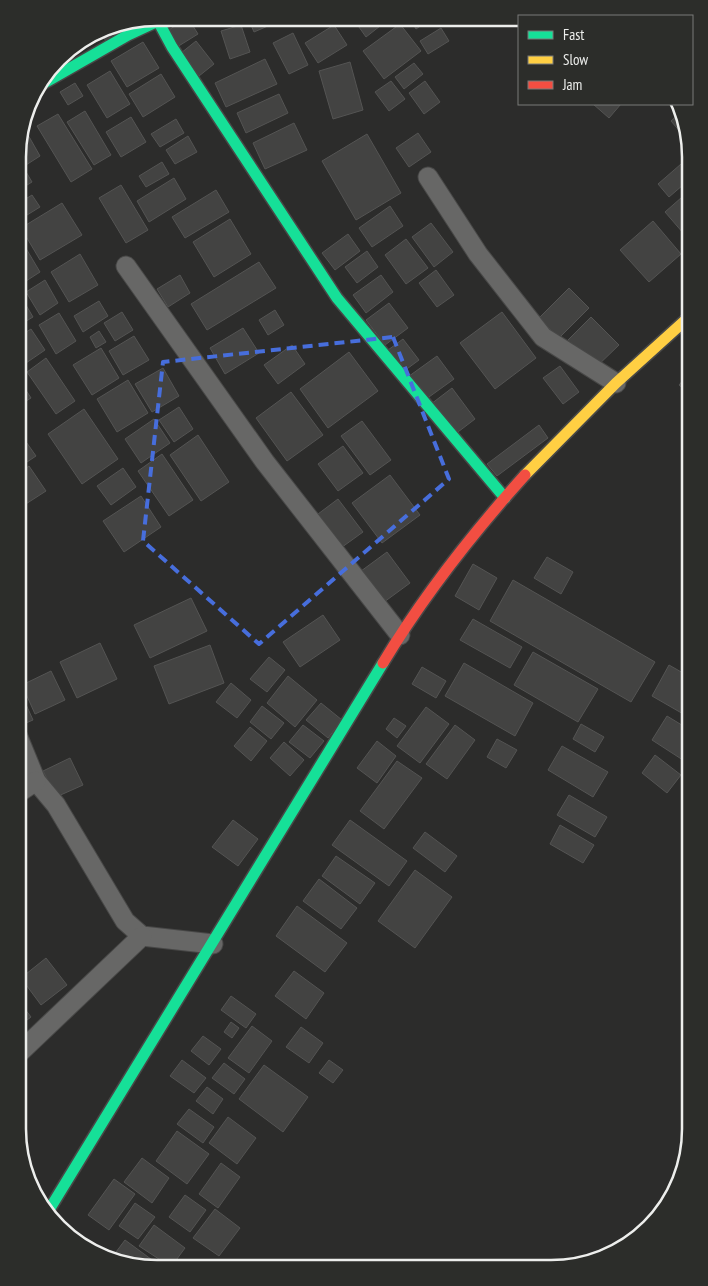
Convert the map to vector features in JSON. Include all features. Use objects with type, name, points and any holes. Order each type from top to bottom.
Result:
[{"type":"main road","points":[[163,26],[172,47],[337,298],[505,498]]},
{"type":"main road","points":[[54,77],[145,27]]},
{"type":"main road","points":[[52,1206],[414,612],[484,521],[505,498],[616,383],[682,323]]},
{"type":"street","points":[[428,177],[478,254],[543,337],[616,383]]},
{"type":"street","points":[[126,266],[265,462],[400,635]]},
{"type":"street","points":[[26,753],[36,781],[56,805],[121,916],[142,936],[213,944]]},
{"type":"street","points":[[26,788],[36,781]]},
{"type":"street","points":[[26,1046],[142,936]]},
{"type":"street","points":[[47,1200],[60,1192]]},
{"type":"highlighted area","points":[[393,337],[449,479],[259,644],[143,541],[163,362]]},
{"type":"building","points":[[175,26],[193,26],[198,34],[177,47],[167,31]]},
{"type":"building","points":[[241,26],[250,52],[230,59],[221,31]]},
{"type":"building","points":[[251,26],[268,26],[254,32]]},
{"type":"building","points":[[335,26],[347,45],[318,63],[305,43]]},
{"type":"building","points":[[358,26],[380,26],[366,37]]},
{"type":"building","points":[[397,26],[402,26],[421,51],[384,79],[363,51]]},
{"type":"building","points":[[441,28],[449,41],[428,54],[420,41]]},
{"type":"building","points":[[293,33],[308,65],[289,74],[273,43]]},
{"type":"building","points":[[113,34],[106,41],[104,38]]},
{"type":"building","points":[[196,41],[214,64],[199,76],[181,53]]},
{"type":"building","points":[[143,42],[159,68],[127,87],[111,61]]},
{"type":"building","points":[[265,59],[277,84],[226,107],[215,83]]},
{"type":"building","points":[[350,62],[363,110],[333,119],[319,71]]},
{"type":"building","points":[[414,63],[423,74],[404,89],[395,77]]},
{"type":"building","points":[[110,71],[130,104],[107,118],[87,85]]},
{"type":"building","points":[[161,74],[175,97],[143,117],[129,94]]},
{"type":"building","points":[[391,81],[405,99],[389,111],[375,92]]},
{"type":"building","points":[[425,81],[440,102],[424,114],[409,93]]},
{"type":"building","points":[[75,83],[83,96],[68,105],[60,92]]},
{"type":"building","points":[[279,94],[288,113],[246,133],[237,113]]},
{"type":"building","points":[[594,105],[620,105],[609,118]]},
{"type":"building","points":[[85,111],[111,155],[94,165],[67,122]]},
{"type":"building","points":[[58,114],[92,169],[71,182],[37,126]]},
{"type":"building","points":[[131,117],[146,142],[121,157],[106,132]]},
{"type":"building","points":[[675,117],[679,130],[671,121]]},
{"type":"building","points":[[176,119],[184,133],[160,147],[151,134]]},
{"type":"building","points":[[294,123],[307,150],[265,169],[253,143]]},
{"type":"building","points":[[418,133],[431,152],[409,167],[396,148]]},
{"type":"building","points":[[367,134],[401,193],[356,220],[322,161]]},
{"type":"building","points":[[28,135],[40,156],[26,165]]},
{"type":"building","points":[[188,136],[197,152],[175,164],[166,150]]},
{"type":"building","points":[[162,162],[169,174],[146,187],[139,176]]},
{"type":"building","points":[[681,164],[682,186],[669,197],[658,184]]},
{"type":"building","points":[[26,172],[32,182],[26,186]]},
{"type":"building","points":[[174,178],[186,199],[149,222],[137,201]]},
{"type":"building","points":[[121,185],[148,230],[126,243],[99,198]]},
{"type":"building","points":[[216,190],[229,212],[185,238],[172,217]]},
{"type":"building","points":[[32,195],[40,207],[26,216],[26,199]]},
{"type":"building","points":[[682,197],[682,232],[665,212]]},
{"type":"building","points":[[62,203],[82,235],[40,260],[26,236],[26,225]]},
{"type":"building","points":[[390,206],[403,226],[372,247],[359,228]]},
{"type":"building","points":[[230,219],[251,254],[214,277],[193,242]]},
{"type":"building","points":[[653,221],[681,254],[649,282],[620,250]]},
{"type":"building","points":[[431,223],[453,252],[434,267],[412,237]]},
{"type":"building","points":[[348,234],[360,251],[335,270],[322,253]]},
{"type":"building","points":[[406,239],[428,268],[406,284],[385,255]]},
{"type":"building","points":[[26,248],[40,272],[26,281]]},
{"type":"building","points":[[367,251],[378,267],[357,283],[345,267]]},
{"type":"building","points":[[80,254],[98,285],[69,302],[51,272]]},
{"type":"building","points":[[259,262],[276,288],[207,330],[191,304]]},
{"type":"building","points":[[436,270],[454,295],[437,307],[419,283]]},
{"type":"building","points":[[180,275],[190,293],[168,307],[157,289]]},
{"type":"building","points":[[381,275],[393,292],[366,313],[353,295]]},
{"type":"building","points":[[45,280],[58,303],[40,315],[26,292]]},
{"type":"building","points":[[569,288],[589,308],[559,338],[539,318]]},
{"type":"building","points":[[99,301],[108,316],[83,332],[74,316]]},
{"type":"building","points":[[389,303],[408,328],[385,345],[366,320]]},
{"type":"building","points":[[26,305],[33,317],[26,321]]},
{"type":"building","points":[[275,310],[284,325],[268,335],[259,320]]},
{"type":"building","points":[[122,312],[133,330],[115,341],[104,323]]},
{"type":"building","points":[[502,312],[536,358],[495,389],[460,343]]},
{"type":"building","points":[[59,313],[76,341],[56,354],[39,325]]},
{"type":"building","points":[[591,317],[619,345],[592,371],[565,343]]},
{"type":"building","points":[[243,328],[259,353],[225,374],[210,348]]},
{"type":"building","points":[[31,329],[45,350],[26,363],[26,332]]},
{"type":"building","points":[[99,331],[106,342],[96,348],[90,337]]},
{"type":"building","points":[[134,336],[149,360],[123,375],[109,351]]},
{"type":"building","points":[[403,339],[419,360],[400,374],[384,353]]},
{"type":"building","points":[[292,345],[305,364],[278,384],[264,365]]},
{"type":"building","points":[[101,348],[119,378],[92,395],[73,365]]},
{"type":"building","points":[[349,352],[378,391],[328,428],[300,389]]},
{"type":"building","points":[[437,356],[454,379],[422,402],[405,379]]},
{"type":"building","points":[[46,358],[75,401],[56,414],[27,372]]},
{"type":"building","points":[[560,366],[579,392],[563,404],[543,378]]},
{"type":"building","points":[[163,368],[179,396],[152,412],[135,384]]},
{"type":"building","points":[[128,380],[148,413],[117,432],[97,399]]},
{"type":"building","points":[[452,388],[475,419],[454,435],[431,404]]},
{"type":"building","points":[[26,390],[31,398],[26,401]]},
{"type":"building","points":[[291,392],[323,435],[287,461],[256,418]]},
{"type":"building","points":[[179,407],[193,429],[174,442],[159,420]]},
{"type":"building","points":[[84,409],[118,459],[82,484],[48,434]]},
{"type":"building","points":[[154,419],[170,443],[141,463],[125,439]]},
{"type":"building","points":[[362,421],[391,460],[370,475],[341,436]]},
{"type":"building","points":[[539,425],[548,438],[497,476],[487,464]]},
{"type":"building","points":[[198,435],[229,482],[201,501],[170,455]]},
{"type":"building","points":[[26,442],[36,456],[26,463]]},
{"type":"building","points":[[343,446],[363,473],[338,491],[318,464]]},
{"type":"building","points":[[162,454],[193,500],[169,516],[138,471]]},
{"type":"building","points":[[29,466],[46,491],[26,504],[26,468]]},
{"type":"building","points":[[123,468],[136,487],[111,505],[97,486]]},
{"type":"building","points":[[390,475],[420,515],[382,543],[352,503]]},
{"type":"building","points":[[141,496],[161,527],[124,552],[103,521]]},
{"type":"building","points":[[338,499],[363,532],[338,550],[314,517]]},
{"type":"building","points":[[387,552],[410,583],[380,605],[357,574]]},
{"type":"building","points":[[547,557],[573,572],[561,594],[534,578]]},
{"type":"building","points":[[473,564],[497,578],[479,610],[455,596]]},
{"type":"building","points":[[513,580],[655,662],[631,702],[490,621]]},
{"type":"building","points":[[191,598],[207,631],[150,658],[134,625]]},
{"type":"building","points":[[323,615],[340,640],[300,667],[283,642]]},
{"type":"building","points":[[473,619],[522,647],[510,668],[460,640]]},
{"type":"building","points":[[100,643],[117,679],[77,698],[60,662]]},
{"type":"building","points":[[210,645],[224,683],[169,704],[154,666]]},
{"type":"building","points":[[533,652],[598,689],[578,722],[514,685]]},
{"type":"building","points":[[269,657],[285,670],[267,692],[250,679]]},
{"type":"building","points":[[464,663],[533,703],[515,736],[445,696]]},
{"type":"building","points":[[669,665],[681,672],[681,713],[652,696]]},
{"type":"building","points":[[422,667],[446,681],[436,698],[412,684]]},
{"type":"building","points":[[51,671],[65,700],[35,714],[26,694],[26,683]]},
{"type":"building","points":[[288,676],[317,700],[295,727],[267,703]]},
{"type":"building","points":[[231,683],[251,700],[237,718],[216,702]]},
{"type":"building","points":[[321,703],[342,720],[328,738],[306,720]]},
{"type":"building","points":[[26,704],[33,720],[26,723]]},
{"type":"building","points":[[262,706],[284,723],[271,739],[250,722]]},
{"type":"building","points":[[426,707],[449,724],[420,763],[397,746]]},
{"type":"building","points":[[667,716],[681,725],[681,759],[652,740]]},
{"type":"building","points":[[394,718],[406,726],[397,738],[386,729]]},
{"type":"building","points":[[581,724],[604,737],[595,752],[573,739]]},
{"type":"building","points":[[303,725],[324,741],[310,758],[289,742]]},
{"type":"building","points":[[455,725],[475,740],[447,779],[426,764]]},
{"type":"building","points":[[250,727],[267,741],[251,761],[234,746]]},
{"type":"building","points":[[497,739],[517,750],[506,768],[487,757]]},
{"type":"building","points":[[377,741],[396,756],[377,783],[357,768]]},
{"type":"building","points":[[284,742],[304,760],[290,776],[270,758]]},
{"type":"building","points":[[562,746],[608,772],[593,797],[548,770]]},
{"type":"building","points":[[655,755],[681,775],[667,793],[642,773]]},
{"type":"building","points":[[70,758],[83,785],[56,797],[43,771]]},
{"type":"building","points":[[397,761],[422,778],[384,829],[360,811]]},
{"type":"building","points":[[569,795],[607,817],[595,837],[557,815]]},
{"type":"building","points":[[233,820],[258,839],[238,866],[212,847]]},
{"type":"building","points":[[350,820],[407,861],[389,886],[332,845]]},
{"type":"building","points":[[560,825],[594,845],[583,863],[550,844]]},
{"type":"building","points":[[425,832],[457,856],[445,872],[413,848]]},
{"type":"building","points":[[336,856],[375,883],[360,904],[322,876]]},
{"type":"building","points":[[415,870],[452,897],[415,948],[378,921]]},
{"type":"building","points":[[319,879],[357,908],[341,929],[303,901]]},
{"type":"building","points":[[297,906],[347,943],[325,972],[276,936]]},
{"type":"building","points":[[46,958],[67,985],[41,1005],[26,985],[26,974]]},
{"type":"building","points":[[294,971],[324,993],[306,1019],[275,996]]},
{"type":"building","points":[[231,996],[256,1014],[246,1028],[221,1010]]},
{"type":"building","points":[[26,1010],[31,1017],[26,1021]]},
{"type":"building","points":[[231,1022],[239,1028],[232,1038],[224,1032]]},
{"type":"building","points":[[252,1026],[272,1041],[249,1073],[228,1058]]},
{"type":"building","points":[[301,1027],[323,1043],[309,1063],[286,1047]]},
{"type":"building","points":[[203,1036],[221,1049],[209,1065],[191,1051]]},
{"type":"building","points":[[182,1060],[206,1078],[194,1093],[170,1076]]},
{"type":"building","points":[[329,1060],[343,1070],[333,1083],[319,1073]]},
{"type":"building","points":[[224,1063],[245,1079],[234,1094],[212,1078]]},
{"type":"building","points":[[264,1065],[308,1097],[283,1132],[239,1099]]},
{"type":"building","points":[[207,1087],[223,1099],[213,1114],[196,1101]]},
{"type":"building","points":[[189,1109],[214,1127],[203,1143],[177,1124]]},
{"type":"building","points":[[228,1117],[256,1138],[237,1164],[209,1143]]},
{"type":"building","points":[[177,1131],[209,1154],[187,1184],[156,1161]]},
{"type":"building","points":[[142,1158],[169,1178],[152,1203],[124,1182]]},
{"type":"building","points":[[221,1163],[240,1177],[218,1208],[199,1194]]},
{"type":"building","points":[[114,1179],[135,1194],[109,1230],[88,1215]]},
{"type":"building","points":[[185,1195],[206,1210],[190,1232],[169,1217]]},
{"type":"building","points":[[135,1203],[155,1217],[138,1239],[119,1226]]},
{"type":"building","points":[[215,1209],[240,1228],[219,1256],[193,1238]]},
{"type":"building","points":[[154,1225],[185,1248],[176,1260],[160,1260],[139,1246]]},
{"type":"building","points":[[125,1240],[152,1260],[140,1259],[115,1253]]},
{"type":"traffic: fast","points":[[161,26],[172,47],[337,298],[505,498]]},
{"type":"traffic: fast","points":[[54,77],[146,27]]},
{"type":"traffic: fast","points":[[52,1206],[383,663]]},
{"type":"traffic: slow","points":[[525,475],[616,383],[682,323]]},
{"type":"traffic: jam","points":[[383,663],[432,589],[486,520],[525,475]]}]
